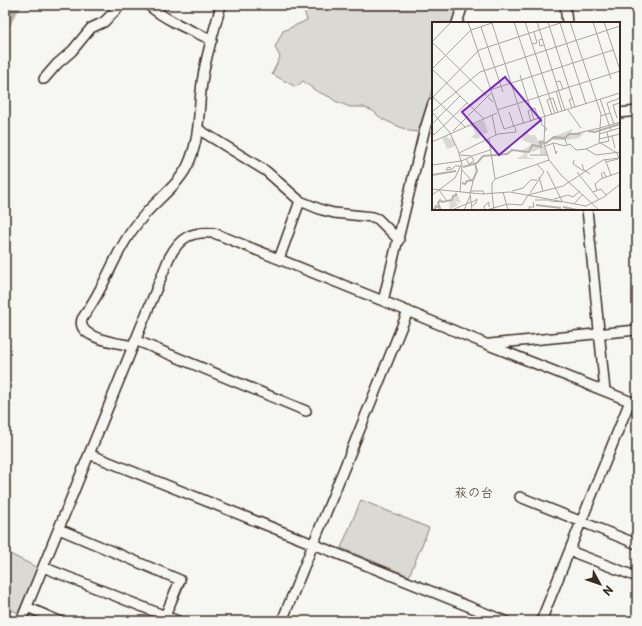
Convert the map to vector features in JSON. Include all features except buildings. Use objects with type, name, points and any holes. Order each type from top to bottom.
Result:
[{"type":"street","points":[[44,79],[57,64],[72,51],[91,28],[104,22],[121,5]]},
{"type":"street","points":[[148,5],[155,11],[179,25],[212,40]]},
{"type":"street","points":[[221,5],[203,75],[195,147],[185,171],[146,213],[130,233],[118,253],[99,292],[80,324],[82,329],[93,336],[134,343],[306,411]]},
{"type":"street","points":[[457,22],[463,5]]},
{"type":"street","points":[[565,5],[567,22]]},
{"type":"street","points":[[383,301],[429,131],[432,110]]},
{"type":"street","points":[[620,113],[637,111]]},
{"type":"street","points":[[198,129],[266,171],[300,201],[334,213],[373,217],[378,219],[399,240]]},
{"type":"street","points":[[279,259],[300,201]]},
{"type":"street","points":[[587,210],[605,390]]},
{"type":"street","points":[[21,621],[168,258],[173,250],[184,239],[201,232],[214,233],[633,402],[541,621]]},
{"type":"street","points":[[282,621],[408,311]]},
{"type":"street","points":[[486,344],[637,330]]},
{"type":"street","points":[[89,454],[505,621]]},
{"type":"street","points":[[520,497],[637,544]]},
{"type":"street","points":[[58,529],[180,580],[164,618]]},
{"type":"street","points":[[570,551],[637,577]]},
{"type":"street","points":[[43,566],[164,618],[178,621]]},
{"type":"street","points":[[27,607],[59,621]]},
{"type":"shaded area","points":[[302,5],[459,5],[454,22],[432,22],[432,89],[418,132],[409,131],[382,119],[373,111],[363,107],[350,107],[335,101],[330,97],[316,91],[303,81],[296,87],[272,74],[280,57],[275,47],[283,31],[307,20]]},
{"type":"shaded area","points":[[361,500],[429,528],[409,576],[341,548]]},
{"type":"shaded area","points":[[8,553],[38,568],[18,613],[12,610],[5,617],[5,558]]},
{"type":"waterway","points":[[5,22],[9,12],[15,5]]},
{"type":"district","name":"萩の台","points":[[474,491]]}]
